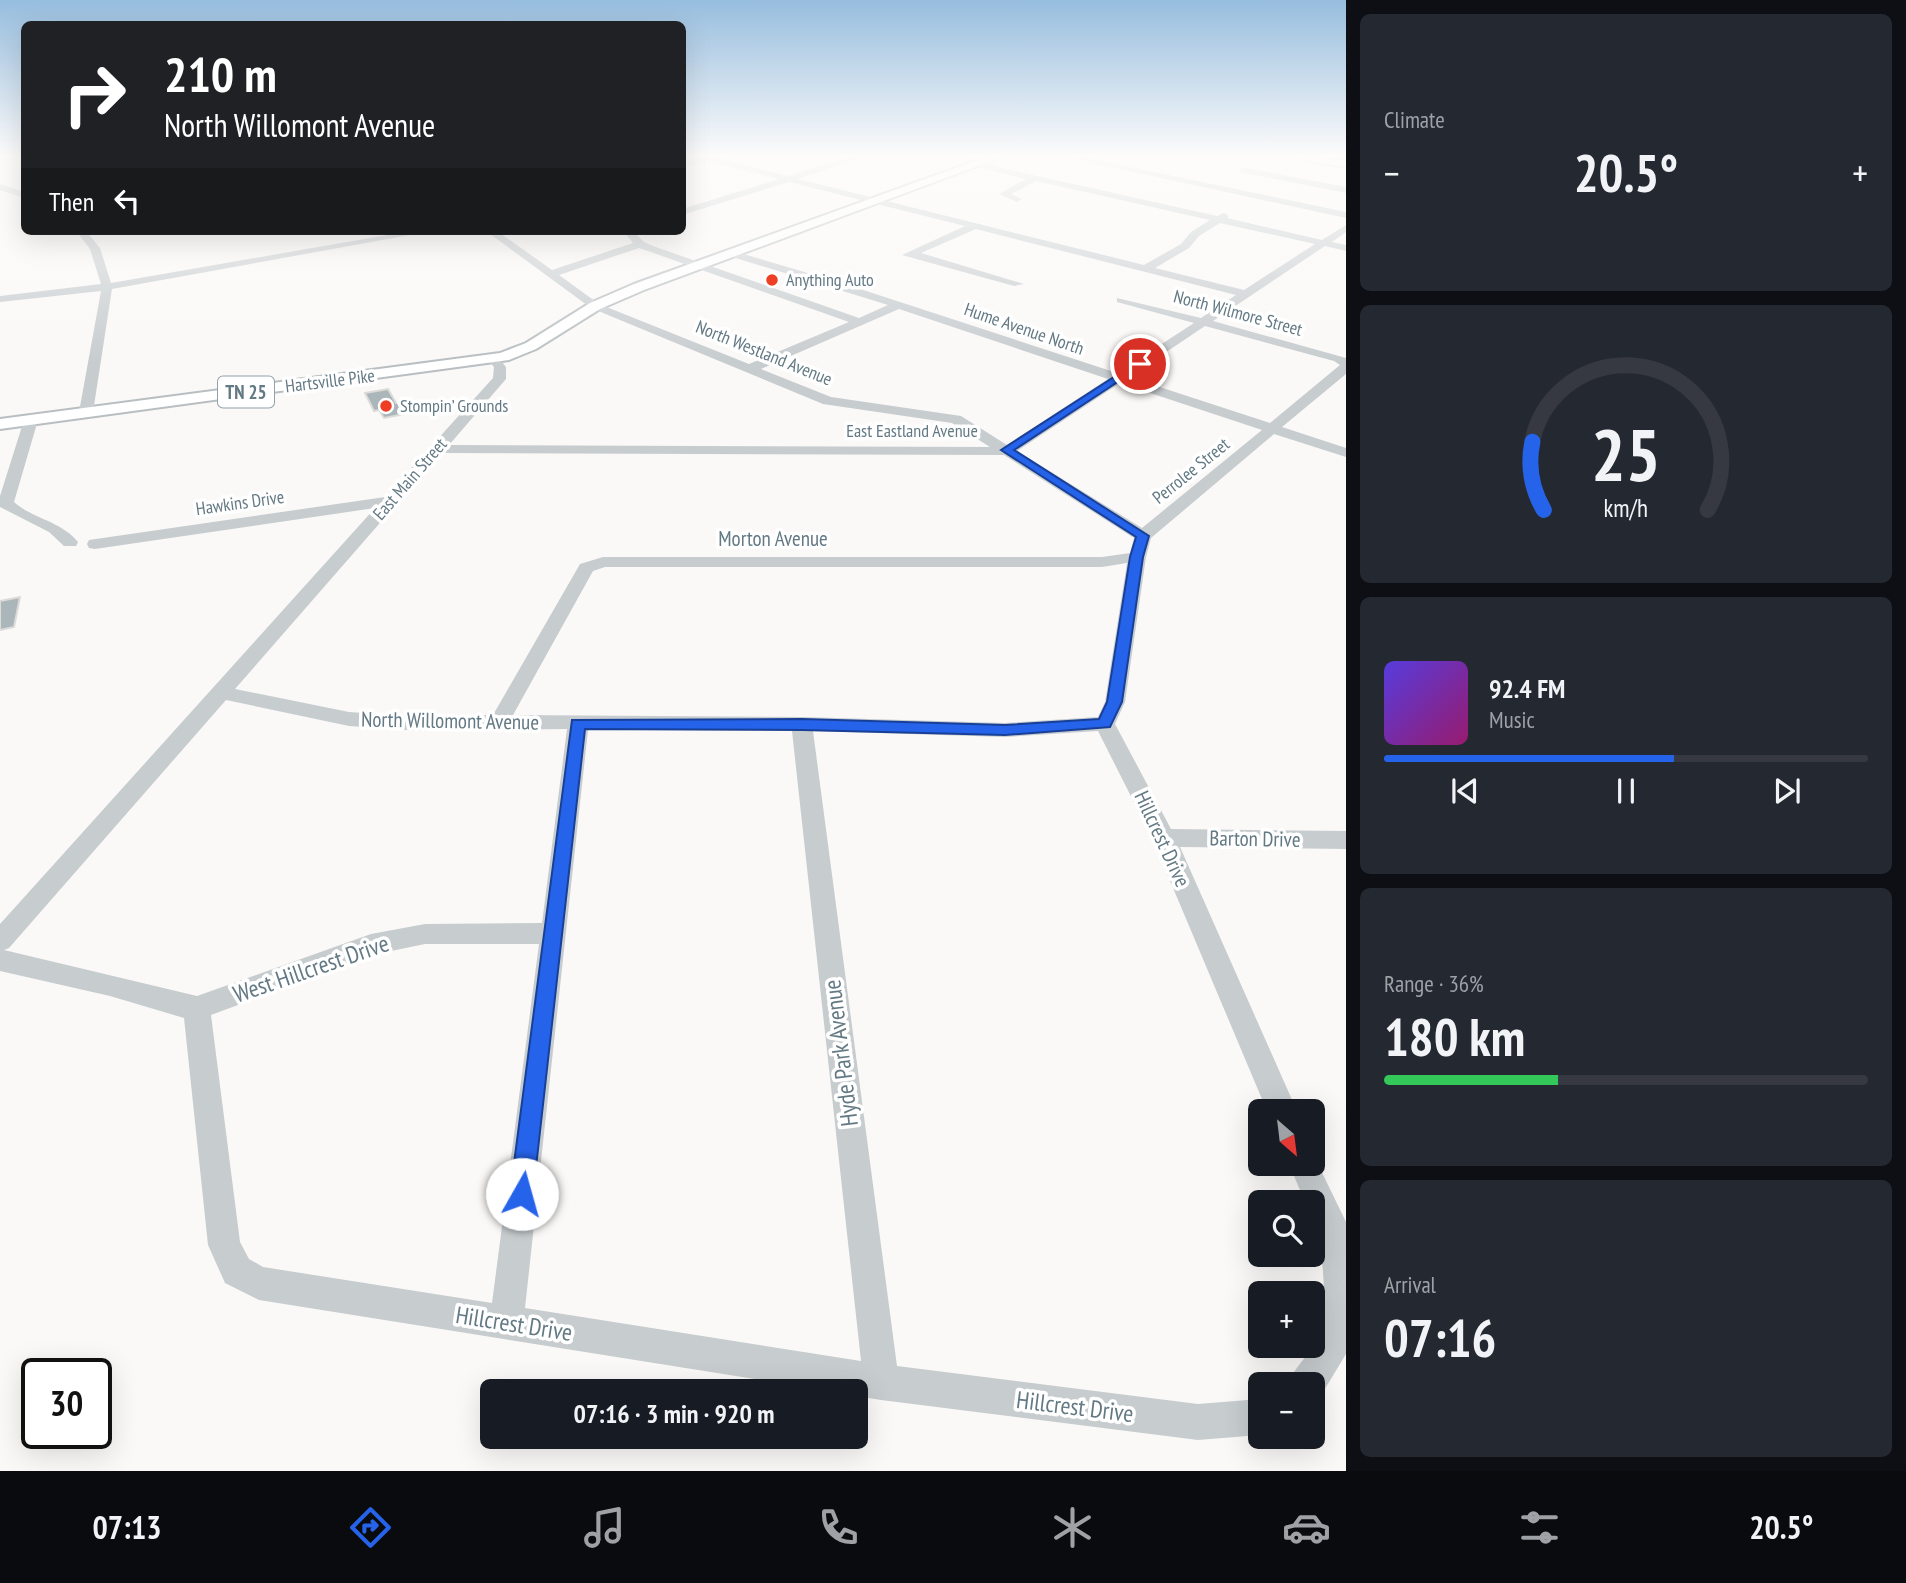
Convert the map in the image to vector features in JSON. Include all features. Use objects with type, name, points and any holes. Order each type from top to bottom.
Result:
[{"type":"main road","name":"TN 25","points":[[493,359],[531,346],[595,306],[807,226]]},
{"type":"main road","name":"Hartsville Pike","points":[[0,424],[493,359]]},
{"type":"street","points":[[967,226],[1245,294]]},
{"type":"street","points":[[1146,269],[1185,246],[1195,233],[1208,226]]},
{"type":"street","points":[[1270,226],[1346,248]]},
{"type":"street","points":[[972,227],[908,255],[1018,284]]},
{"type":"street","name":"East Eastland Avenue","points":[[436,449],[1007,450],[1346,228]]},
{"type":"street","points":[[84,235],[95,248],[107,287],[86,412]]},
{"type":"street","points":[[0,299],[107,287],[404,235]]},
{"type":"street","name":"North Westland Avenue","points":[[496,235],[595,306],[828,401],[956,419],[1143,536]]},
{"type":"street","points":[[632,235],[640,244],[699,268],[860,322]]},
{"type":"street","points":[[550,274],[640,244]]},
{"type":"street","name":"Hume Avenue North","points":[[730,253],[899,305],[1346,453]]},
{"type":"street","name":"North Wilmore Street","points":[[1121,300],[1206,322],[1345,364]]},
{"type":"street","points":[[752,369],[899,305]]},
{"type":"street","name":"East Main Street","points":[[0,941],[218,692],[499,379],[500,367],[493,359]]},
{"type":"street","name":"Perrolee Street","points":[[1143,536],[1272,429],[1345,364]]},
{"type":"street","points":[[30,420],[6,502],[8,507],[55,528],[69,542]]},
{"type":"street","name":"Hawkins Drive","points":[[96,548],[386,507]]},
{"type":"street","points":[[1105,723],[1115,702],[1137,557],[1143,536]]},
{"type":"street","name":"Morton Avenue","points":[[499,722],[586,568],[603,562],[1102,562],[1137,557]]},
{"type":"street","name":"North Willomont Avenue","points":[[218,692],[349,719],[421,724],[802,724],[1005,730],[1105,723]]},
{"type":"street","name":"Hillcrest Drive","points":[[1105,723],[1164,838],[1277,1099]]},
{"type":"street","points":[[506,1324],[578,724]]},
{"type":"street","name":"Hyde Park Avenue","points":[[802,724],[881,1382]]},
{"type":"street","name":"Barton Drive","points":[[1164,838],[1346,840]]},
{"type":"street","name":"West Hillcrest Drive","points":[[197,1008],[371,945],[425,934],[552,933]]},
{"type":"street","points":[[0,960],[197,1008]]},
{"type":"street","name":"Hillcrest Drive","points":[[197,1008],[224,1245],[237,1271],[259,1283],[881,1382],[1198,1422],[1248,1418]]},
{"type":"street","points":[[1309,1176],[1334,1232],[1340,1293],[1336,1338],[1316,1372]]},
{"type":"building","name":"Stompin’ Grounds","points":[[388,389],[405,414],[384,418],[379,410],[374,411],[365,393]]},
{"type":"building","points":[[20,597],[14,627],[0,630],[0,601]]},
{"type":"place","name":"Anything Auto","points":[[772,280]]},
{"type":"place","name":"Stompin’ Grounds","points":[[386,406]]},
{"type":"route","points":[[522,1194],[578,724],[802,724],[1005,730],[1105,723],[1115,702],[1137,557],[1143,536],[1007,450],[1140,364]]}]
